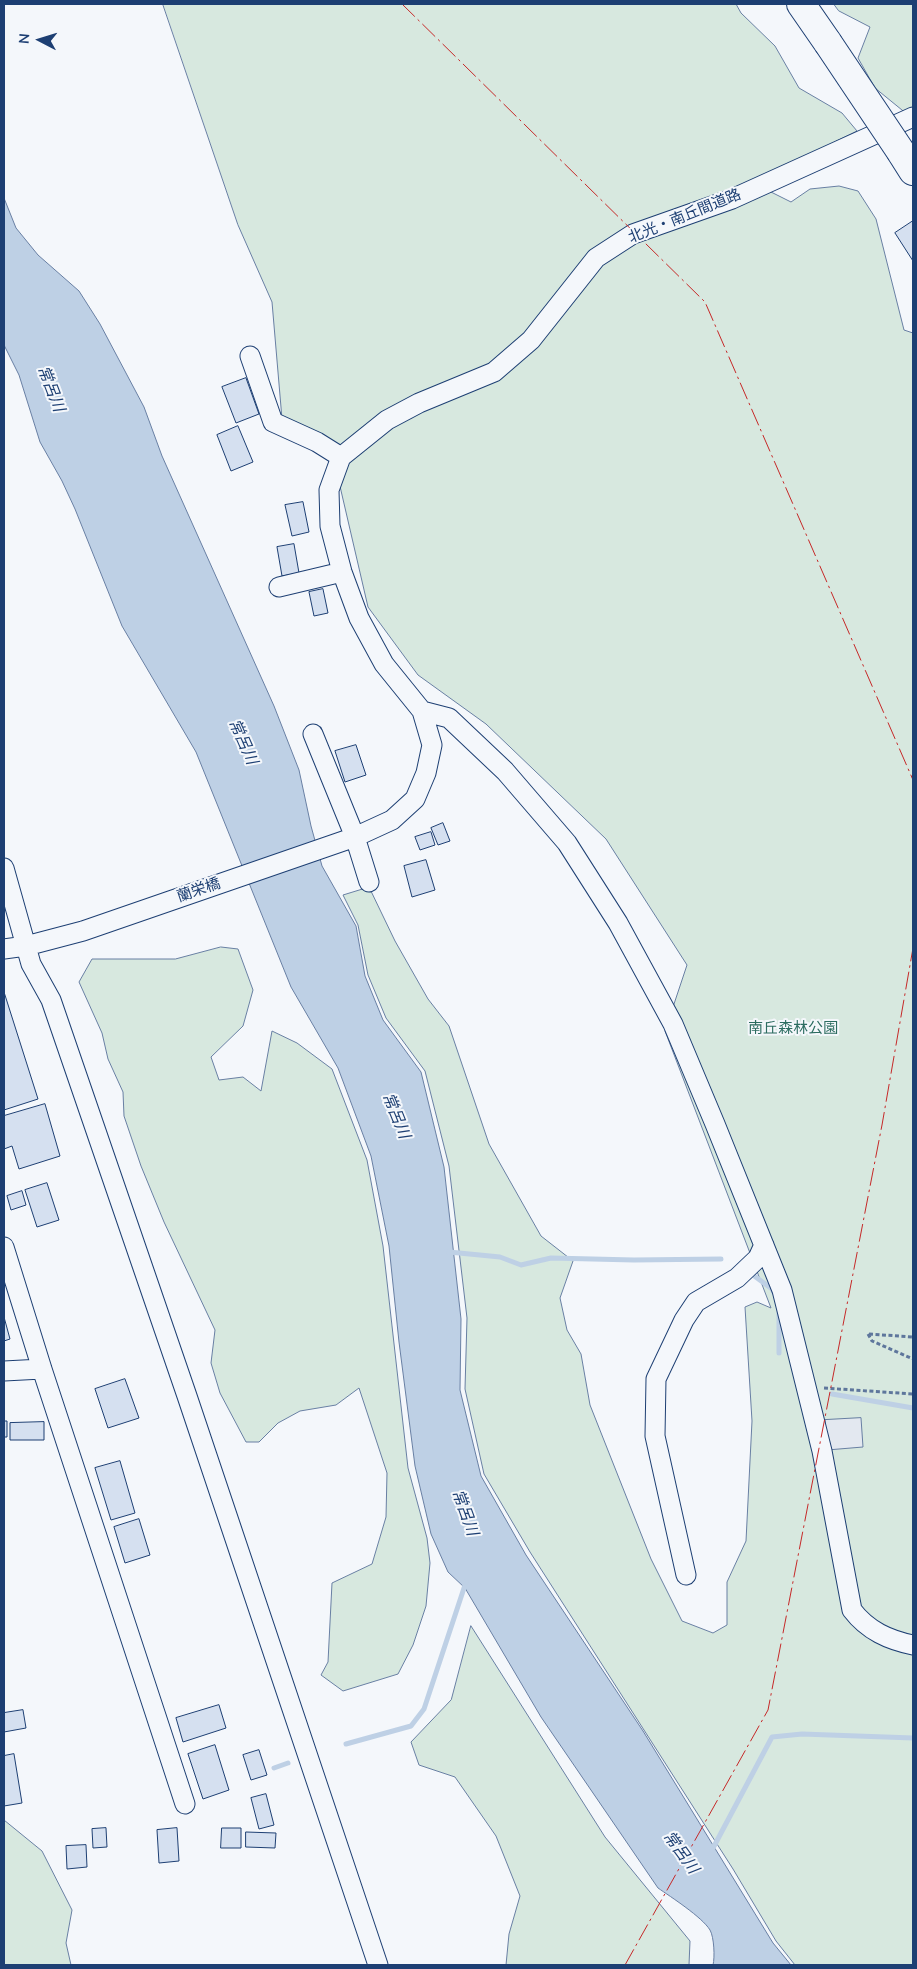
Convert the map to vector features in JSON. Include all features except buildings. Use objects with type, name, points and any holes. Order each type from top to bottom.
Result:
[{"type":"highway","points":[[801,4],[907,162]]},
{"type":"street","name":"北光・南丘間道路","points":[[341,458],[387,420],[419,403],[494,372],[531,340],[596,258],[633,234],[732,199],[913,117]]},
{"type":"street","points":[[250,356],[273,422],[317,442],[341,458],[329,490],[330,526],[342,572],[359,618],[384,664],[422,711],[449,718],[505,771],[567,842],[618,923],[672,1024],[782,1290],[822,1451],[852,1610],[861,1622],[870,1629],[886,1637],[913,1645]]},
{"type":"street","points":[[279,587],[342,572]]},
{"type":"street","name":"蘭栄橋","points":[[4,949],[26,946],[83,931],[350,839],[392,820],[415,799],[426,773],[432,745],[422,711]]},
{"type":"street","points":[[313,734],[350,839],[369,882]]},
{"type":"street","points":[[4,868],[32,964],[51,1000],[378,1965]]},
{"type":"street","points":[[686,1575],[656,1436],[656,1379],[684,1320],[696,1302],[737,1278],[758,1258],[764,1245]]},
{"type":"street","points":[[4,1247],[42,1369],[185,1804]]},
{"type":"street","points":[[4,1371],[42,1369]]},
{"type":"path","points":[[913,1337],[868,1334],[872,1340],[913,1359]]},
{"type":"path","points":[[806,1386],[913,1394]]},
{"type":"green space","name":"南丘森林公園","points":[[163,4],[736,4],[741,13],[775,46],[799,88],[842,113],[857,131],[772,173],[771,192],[791,202],[810,189],[839,186],[858,191],[876,219],[904,330],[913,333],[913,1965],[795,1965],[776,1941],[733,1869],[530,1552],[484,1474],[465,1389],[467,1318],[449,1166],[425,1071],[386,1018],[368,975],[358,925],[343,895],[369,887],[395,941],[428,999],[449,1026],[489,1144],[541,1236],[573,1261],[560,1298],[567,1330],[581,1354],[590,1405],[651,1559],[682,1621],[713,1633],[727,1625],[727,1582],[746,1541],[752,1421],[745,1307],[757,1302],[771,1308],[665,1031],[687,965],[606,839],[486,724],[418,675],[368,607],[339,482],[320,435],[282,419],[272,302],[238,225]]},
{"type":"green space","points":[[834,4],[913,4],[913,119],[875,88],[858,58],[870,27],[839,11]]},
{"type":"green space","points":[[221,947],[238,949],[253,990],[243,1026],[211,1057],[219,1080],[243,1077],[261,1091],[272,1031],[297,1043],[332,1069],[367,1160],[383,1246],[408,1468],[427,1538],[430,1563],[426,1606],[413,1645],[398,1674],[343,1691],[321,1675],[328,1662],[332,1583],[372,1564],[386,1517],[387,1473],[359,1388],[336,1405],[300,1411],[278,1423],[259,1442],[246,1442],[220,1393],[211,1363],[215,1330],[164,1222],[141,1166],[124,1116],[123,1092],[108,1059],[102,1033],[79,982],[92,959],[175,959]]},
{"type":"green space","points":[[471,1626],[605,1837],[690,1941],[689,1965],[506,1965],[509,1934],[520,1896],[496,1836],[455,1777],[419,1765],[411,1742],[451,1700]]},
{"type":"green space","points":[[4,1820],[42,1851],[72,1910],[66,1943],[71,1965],[4,1965]]},
{"type":"shaded area","points":[[861,1418],[863,1447],[827,1450],[825,1420]]},
{"type":"water","name":"常呂川","points":[[4,198],[16,228],[38,255],[79,291],[100,324],[144,407],[162,456],[274,706],[299,770],[322,866],[356,926],[365,976],[383,1020],[421,1072],[444,1167],[461,1319],[460,1390],[481,1476],[526,1555],[643,1731],[773,1943],[791,1965],[713,1965],[714,1947],[710,1930],[693,1913],[658,1888],[541,1717],[465,1588],[448,1572],[431,1534],[415,1466],[389,1246],[371,1156],[338,1068],[291,987],[196,752],[122,626],[75,509],[40,442],[19,375],[4,345]]},
{"type":"waterway","points":[[449,1252],[500,1257],[521,1265],[551,1258],[634,1260],[721,1259]]},
{"type":"waterway","points":[[753,1275],[772,1289],[774,1293]]},
{"type":"waterway","points":[[779,1311],[779,1353]]},
{"type":"waterway","points":[[832,1394],[913,1408]]},
{"type":"waterway","points":[[346,1744],[411,1726],[424,1709],[466,1582]]},
{"type":"waterway","points":[[712,1850],[772,1737],[802,1734],[913,1738]]},
{"type":"waterway","points":[[274,1768],[288,1763]]},
{"type":"power","points":[[402,4],[705,302],[913,780]]},
{"type":"power","points":[[625,1965],[768,1710],[882,1125],[913,948]]}]
